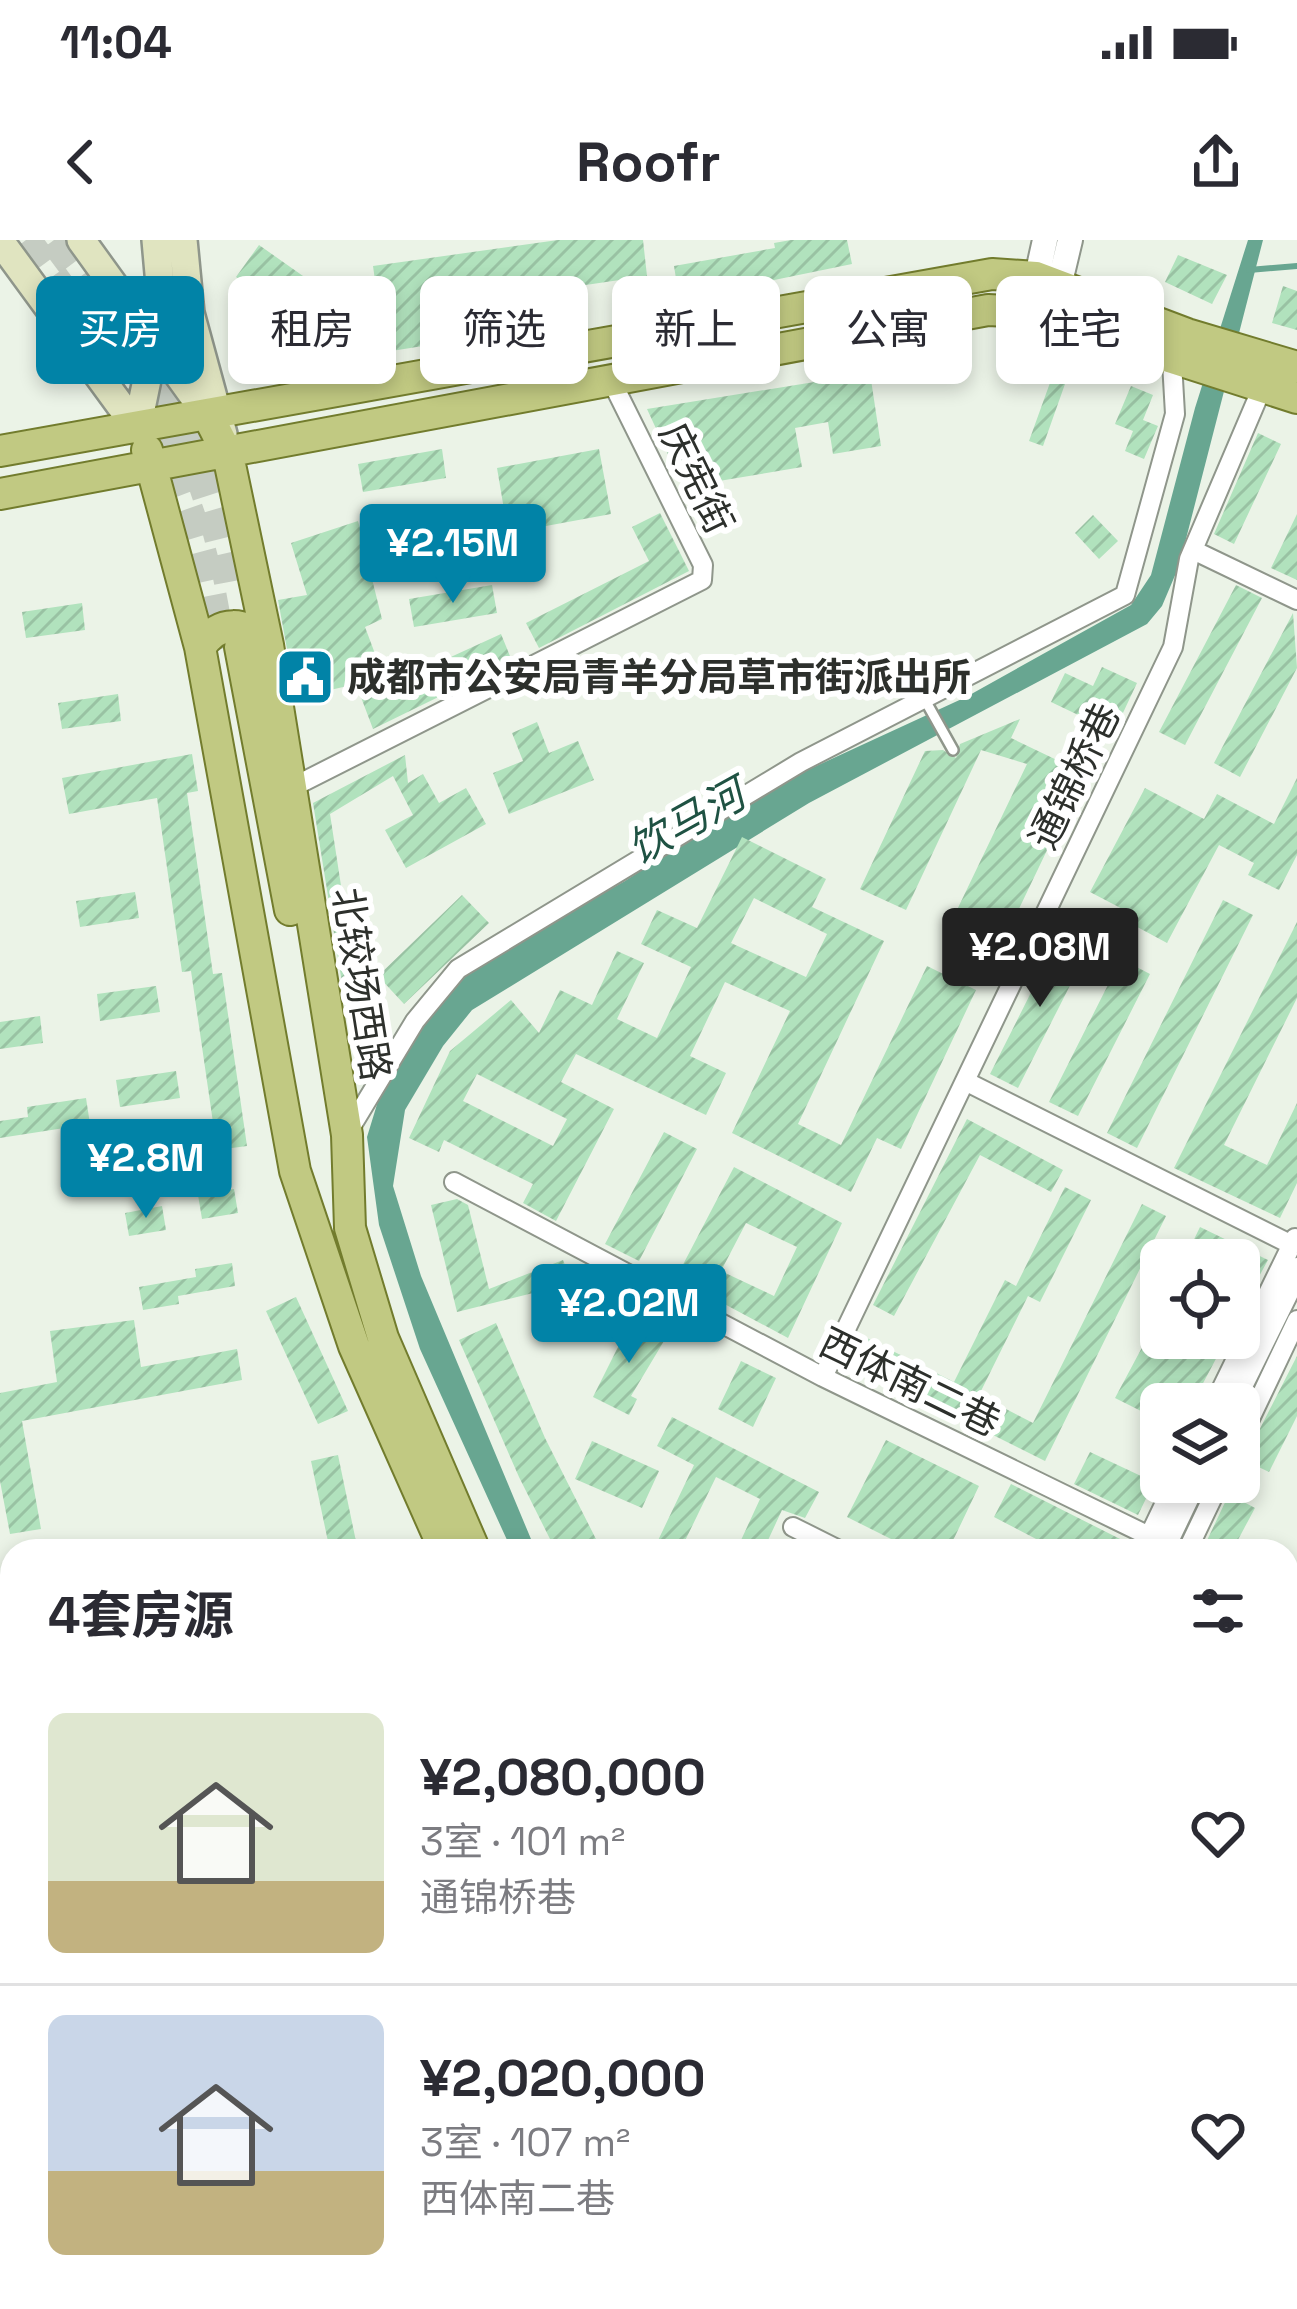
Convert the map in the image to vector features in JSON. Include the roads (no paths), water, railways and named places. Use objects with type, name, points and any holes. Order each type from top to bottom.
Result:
[{"type":"main road","points":[[81,240],[107,276]]},
{"type":"main road","points":[[156,240],[159,276]]},
{"type":"main road","points":[[183,240],[204,417]]},
{"type":"main road","points":[[0,241],[137,428]]},
{"type":"main road","points":[[0,452],[992,274],[1006,276]]},
{"type":"main road","points":[[780,350],[996,311]]},
{"type":"main road","points":[[1164,344],[1180,353]]},
{"type":"main road","points":[[1164,349],[1258,377],[1297,398]]},
{"type":"main road","points":[[1258,377],[1297,368]]},
{"type":"main road","points":[[0,494],[612,382]]},
{"type":"main road","points":[[137,428],[147,384]]},
{"type":"main road","points":[[182,384],[204,417]]},
{"type":"main road","name":"北较场西路","points":[[204,417],[213,458],[295,1171],[354,1346],[440,1539]]},
{"type":"main road","name":"北较场西路","points":[[137,428],[291,788],[346,1135],[350,1228],[383,1338],[471,1539]]},
{"type":"main road","points":[[232,647],[350,1228]]},
{"type":"street","points":[[1045,240],[1048,276]]},
{"type":"street","points":[[1051,276],[1070,240]]},
{"type":"street","points":[[346,1135],[415,1021],[458,969],[801,762],[1126,595],[1175,414],[1180,353]]},
{"type":"street","name":"通锦桥巷","points":[[823,1377],[1173,647],[1193,550],[1258,377]]},
{"type":"street","name":"庆宪街","points":[[291,788],[702,580],[703,565],[613,384]]},
{"type":"street","points":[[1193,550],[1297,601]]},
{"type":"street","points":[[964,1081],[1295,1250]]},
{"type":"street","name":"西体南二巷","points":[[454,1182],[1137,1539]]},
{"type":"street","points":[[1225,1383],[1295,1250]]},
{"type":"street","points":[[1240,1383],[1295,1250]]},
{"type":"street","points":[[1260,1398],[1297,1320]]},
{"type":"street","points":[[1154,1539],[1167,1503]]},
{"type":"street","points":[[1156,1539],[1180,1503]]},
{"type":"street","points":[[1193,1539],[1210,1503]]},
{"type":"street","points":[[794,1527],[818,1539]]},
{"type":"lane","points":[[925,700],[949,745]]},
{"type":"waterway","points":[[1249,270],[1297,266]]},
{"type":"tunnel","points":[[26,240],[127,383],[153,430],[195,531],[220,649]]},
{"type":"tunnel","points":[[54,240],[142,361],[185,438],[217,528],[229,582]]},
{"type":"place","name":"成都市公安局青羊分局草市街派出所","points":[[305,677]]},
{"type":"water label","name":"饮马河","points":[[686,821]]}]
